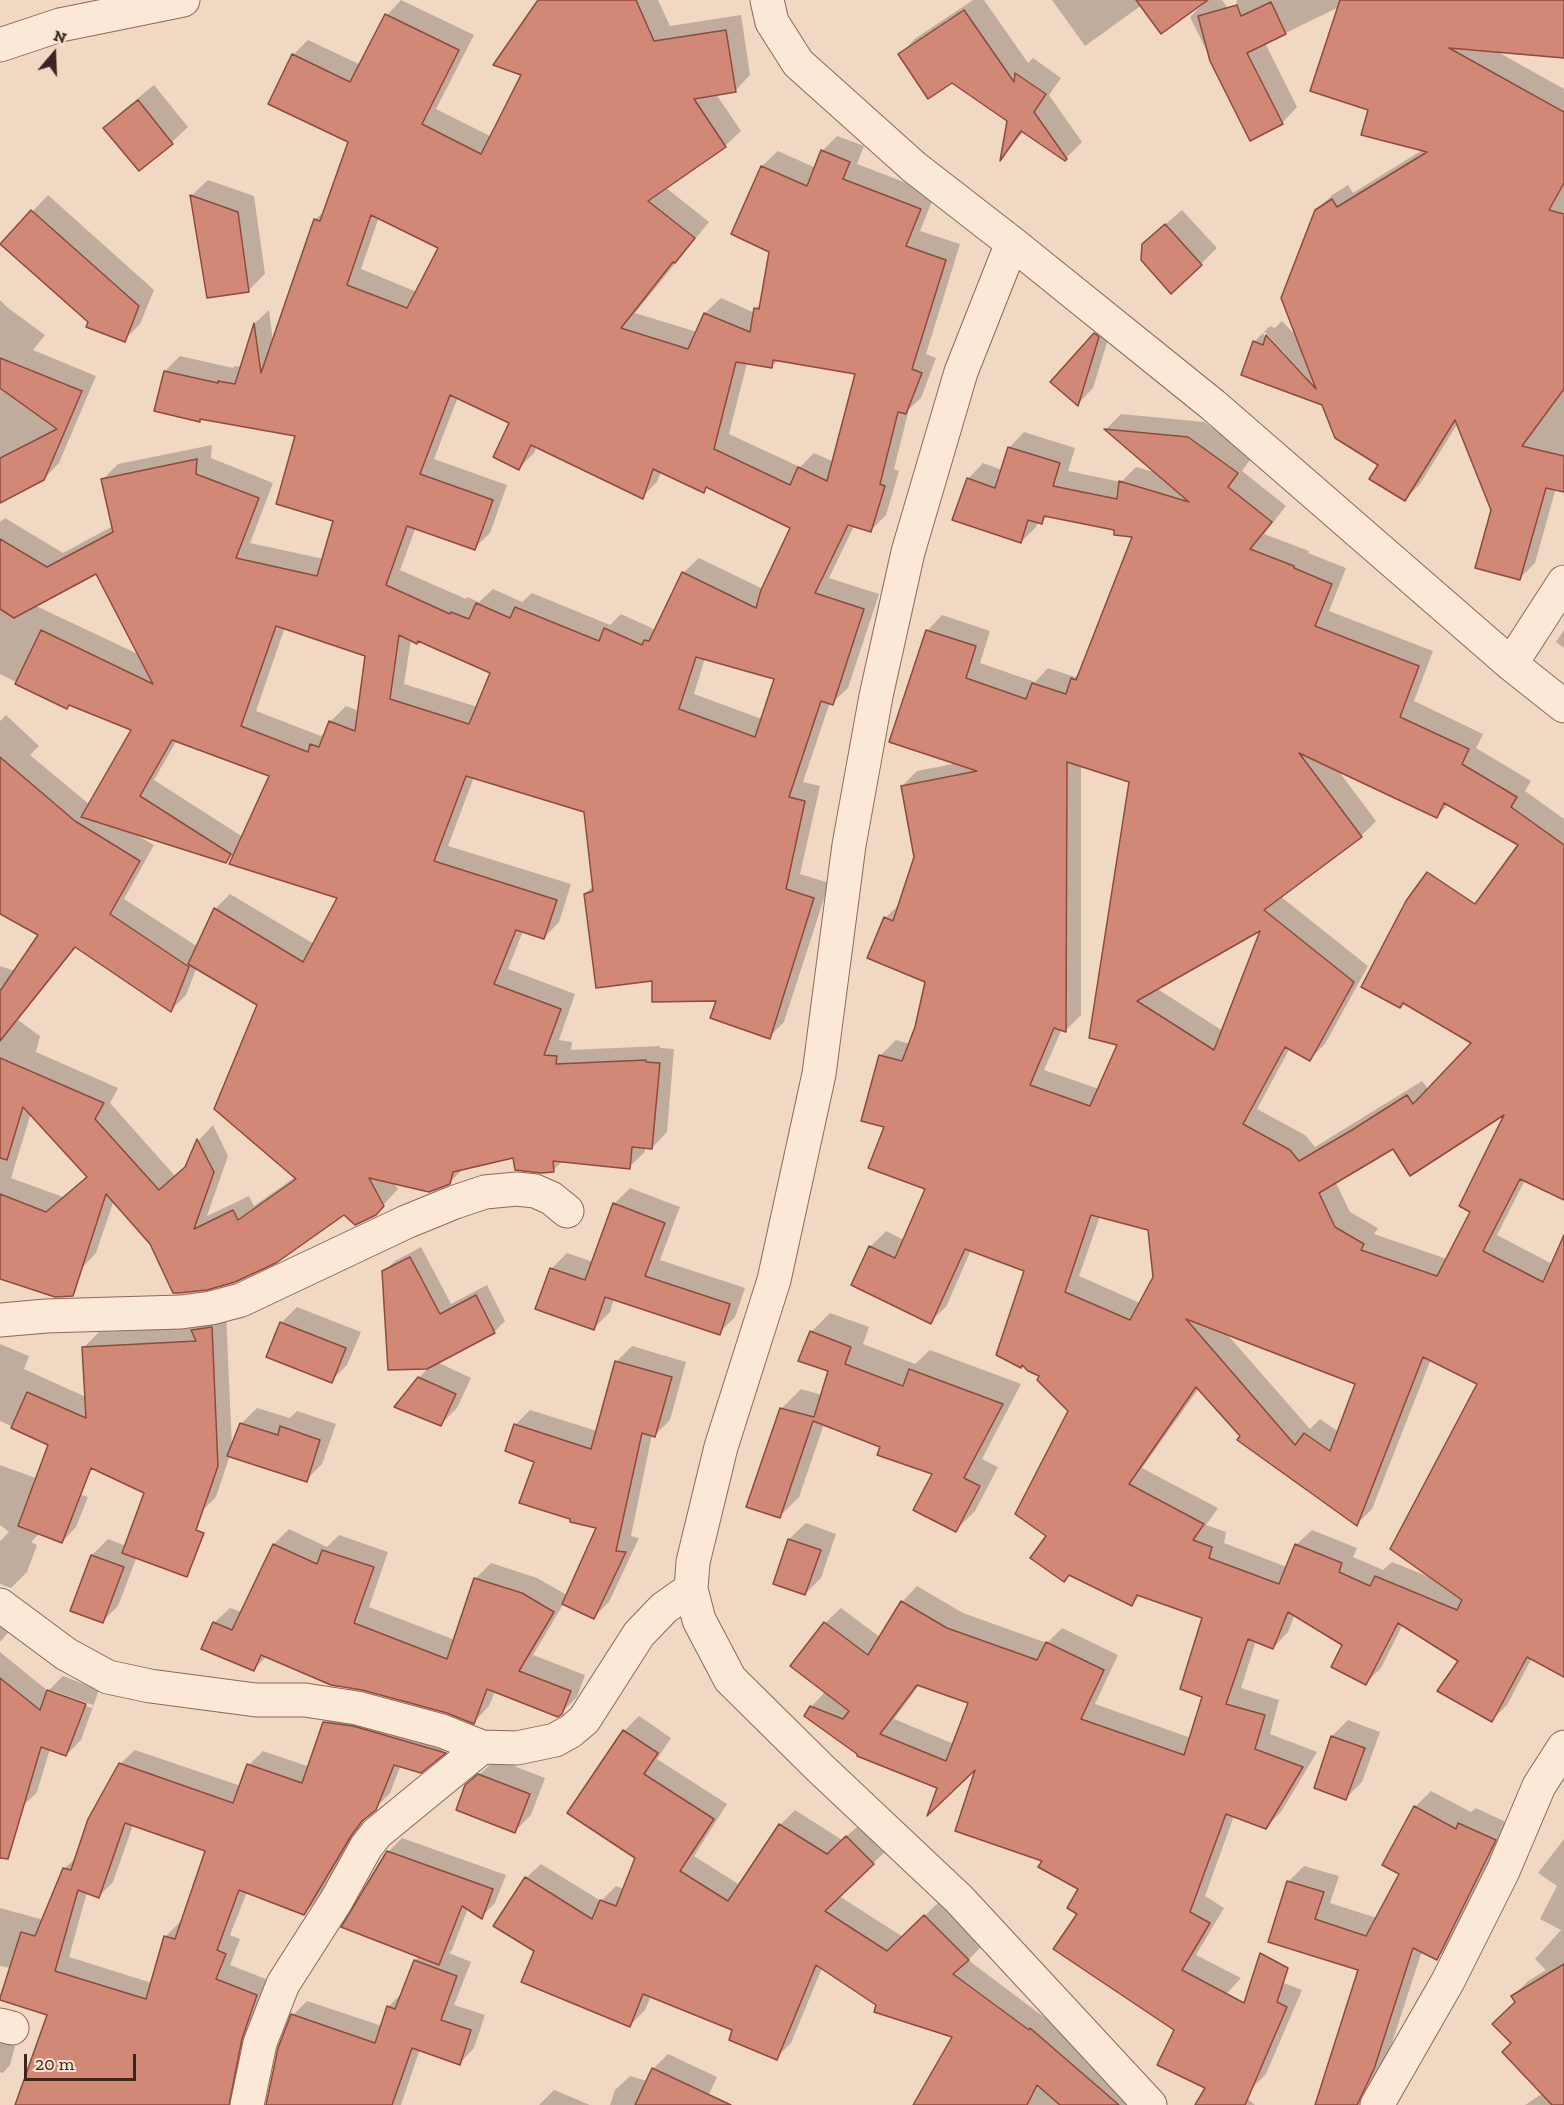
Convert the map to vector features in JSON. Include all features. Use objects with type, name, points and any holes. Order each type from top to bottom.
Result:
[{"type":"street","points":[[0,45],[52,12],[183,0]]},
{"type":"street","points":[[767,0],[772,22],[798,63],[914,168],[1012,243],[1213,405],[1511,664],[1564,706]]},
{"type":"street","points":[[1012,243],[961,372],[908,552],[876,696],[849,845],[819,1074],[774,1280],[721,1447],[693,1562],[691,1589],[699,1620],[730,1679],[820,1768],[959,1899],[1147,2104]]},
{"type":"street","points":[[1511,664],[1564,582]]},
{"type":"street","points":[[0,1320],[46,1316],[181,1312],[211,1308],[241,1300],[406,1222],[485,1192],[517,1189],[535,1191],[551,1198],[567,1211]]},
{"type":"street","points":[[0,1605],[66,1654],[108,1677],[150,1686],[256,1700],[305,1700],[357,1708],[442,1731],[482,1747],[517,1748],[555,1740],[584,1720],[639,1634],[664,1608],[691,1589]]},
{"type":"street","points":[[247,2105],[260,2043],[283,1984],[336,1901],[366,1847],[377,1833],[482,1747]]},
{"type":"street","points":[[1377,2105],[1448,1981],[1503,1871],[1539,1786],[1564,1748]]},
{"type":"building","points":[[538,0],[636,0],[654,41],[726,30],[736,92],[694,99],[726,147],[648,201],[695,238],[621,328],[688,349],[704,313],[750,332],[754,308],[759,309],[769,252],[731,234],[761,166],[807,186],[821,150],[850,162],[843,179],[921,209],[906,246],[946,260],[912,369],[922,373],[906,414],[898,412],[880,484],[885,486],[871,532],[848,525],[815,593],[864,609],[833,705],[821,701],[789,797],[805,801],[786,889],[814,898],[770,1039],[710,1018],[716,1001],[652,1002],[652,981],[596,988],[584,894],[593,891],[584,812],[466,776],[434,861],[557,900],[544,939],[516,930],[494,984],[561,1009],[544,1055],[557,1056],[556,1064],[646,1060],[646,1062],[660,1063],[652,1149],[632,1147],[630,1169],[553,1161],[554,1172],[541,1173],[515,1170],[513,1158],[453,1172],[450,1184],[429,1192],[369,1178],[384,1206],[376,1215],[355,1225],[344,1215],[276,1263],[235,1282],[207,1290],[179,1293],[173,1293],[150,1244],[106,1194],[73,1296],[55,1297],[0,1279],[0,1194],[46,1212],[87,1177],[23,1107],[7,1160],[0,1158],[0,1058],[104,1103],[95,1119],[159,1190],[185,1167],[197,1139],[214,1172],[194,1229],[233,1210],[238,1220],[296,1179],[214,1109],[257,1005],[188,964],[214,908],[303,962],[337,898],[229,864],[269,776],[172,740],[140,796],[231,854],[226,863],[81,817],[131,730],[69,705],[67,709],[15,684],[41,630],[153,684],[96,574],[14,618],[0,609],[0,539],[47,567],[113,532],[101,479],[197,459],[196,474],[259,498],[236,558],[317,576],[333,521],[276,504],[295,436],[200,419],[200,422],[154,411],[164,371],[218,383],[218,381],[235,384],[254,323],[261,373],[314,219],[320,221],[348,142],[268,104],[292,54],[350,82],[385,14],[459,50],[422,124],[481,154],[521,75],[493,65]],"holes":[[[371,215],[438,248],[407,308],[347,285]],[[773,360],[855,374],[827,481],[798,467],[790,485],[714,449],[736,362],[772,368]],[[450,395],[509,423],[493,457],[519,470],[531,445],[643,499],[653,469],[704,493],[706,487],[790,528],[761,590],[756,608],[682,572],[649,641],[644,640],[642,645],[604,628],[599,641],[515,607],[510,618],[476,603],[469,619],[451,612],[450,614],[386,585],[407,526],[475,550],[493,500],[420,474]],[[276,626],[365,656],[355,731],[329,721],[319,747],[310,744],[308,752],[241,726]],[[399,635],[490,673],[469,724],[390,699]],[[696,657],[774,679],[755,737],[679,709]]]},
{"type":"building","points":[[1136,0],[1208,0],[1161,34]]},
{"type":"building","points":[[1340,0],[1564,0],[1564,58],[1449,48],[1564,112],[1564,183],[1549,210],[1564,214],[1564,389],[1522,446],[1564,456],[1564,492],[1546,488],[1520,580],[1475,568],[1491,510],[1455,420],[1405,501],[1369,479],[1378,465],[1335,438],[1322,405],[1241,375],[1253,341],[1263,345],[1266,335],[1316,389],[1281,298],[1315,210],[1332,199],[1337,207],[1427,152],[1361,135],[1368,110],[1310,91]]},
{"type":"building","points":[[1271,2],[1286,34],[1247,53],[1283,124],[1250,141],[1210,61],[1198,16],[1237,5],[1241,16]]},
{"type":"building","points":[[964,10],[1014,82],[1015,73],[1046,94],[1034,112],[1067,159],[1065,161],[1021,131],[1000,161],[1007,121],[952,83],[928,99],[898,54]]},
{"type":"building","points":[[138,100],[173,144],[139,171],[103,128]]},
{"type":"building","points":[[190,195],[238,212],[249,292],[207,298]]},
{"type":"building","points":[[31,210],[139,306],[125,342],[86,327],[88,322],[0,244]]},
{"type":"building","points":[[1165,224],[1202,265],[1171,294],[1141,260],[1142,244]]},
{"type":"building","points":[[1094,333],[1099,337],[1078,406],[1050,382]]},
{"type":"building","points":[[0,358],[82,391],[44,480],[0,503],[0,458],[57,429],[0,388]]},
{"type":"building","points":[[1104,429],[1188,437],[1238,473],[1228,487],[1272,522],[1250,549],[1332,584],[1315,626],[1419,666],[1400,717],[1469,749],[1462,764],[1517,797],[1511,807],[1564,845],[1564,1200],[1520,1179],[1483,1251],[1543,1282],[1564,1235],[1564,1677],[1527,1657],[1492,1722],[1437,1691],[1458,1661],[1398,1623],[1366,1685],[1331,1667],[1342,1645],[1288,1612],[1273,1649],[1248,1639],[1226,1704],[1265,1715],[1255,1749],[1303,1767],[1266,1829],[1226,1814],[1190,1912],[1210,1923],[1182,1970],[1244,2003],[1260,1953],[1288,1968],[1277,2002],[1287,2007],[1245,2105],[1195,2105],[1205,2088],[1157,2065],[1174,2030],[1053,1949],[1077,1914],[1067,1908],[1078,1889],[1038,1867],[1042,1861],[955,1831],[975,1770],[927,1816],[937,1788],[857,1756],[804,1716],[810,1706],[843,1719],[849,1711],[790,1666],[824,1622],[868,1655],[901,1601],[947,1628],[1037,1660],[1046,1642],[1104,1670],[1081,1719],[1184,1755],[1202,1697],[1180,1689],[1202,1618],[1137,1595],[1132,1606],[1069,1575],[1064,1582],[1030,1558],[1046,1536],[1015,1514],[1068,1411],[1037,1380],[1039,1376],[1022,1365],[1021,1368],[996,1355],[1024,1271],[965,1249],[931,1324],[851,1285],[869,1246],[895,1258],[925,1189],[868,1168],[884,1127],[861,1121],[879,1055],[902,1061],[915,1027],[925,982],[867,958],[884,917],[893,921],[914,857],[901,786],[977,771],[889,742],[926,630],[976,646],[966,678],[1026,699],[1032,683],[1066,694],[1071,678],[1076,680],[1132,537],[1114,535],[1114,530],[1044,516],[1042,524],[1028,520],[1021,543],[952,520],[967,478],[995,488],[1008,447],[1060,463],[1053,486],[1117,499],[1119,481],[1189,502]],"holes":[[[1299,753],[1437,818],[1444,803],[1518,845],[1475,904],[1427,872],[1406,901],[1361,987],[1400,1008],[1403,1003],[1471,1043],[1413,1104],[1407,1095],[1299,1161],[1290,1150],[1243,1124],[1285,1047],[1310,1061],[1354,982],[1264,910],[1362,837]],[[1067,762],[1129,782],[1089,1038],[1117,1045],[1090,1106],[1030,1085],[1054,1028],[1066,1032]],[[1260,931],[1214,1050],[1137,1001]],[[1504,1115],[1459,1206],[1470,1212],[1437,1276],[1361,1250],[1364,1244],[1335,1227],[1319,1193],[1393,1149],[1410,1176]],[[1091,1215],[1148,1230],[1153,1277],[1130,1320],[1065,1292]],[[1186,1319],[1355,1384],[1330,1451],[1304,1433],[1295,1445]],[[1423,1357],[1477,1384],[1390,1549],[1462,1600],[1457,1610],[1375,1576],[1370,1586],[1339,1572],[1342,1563],[1295,1544],[1279,1584],[1209,1558],[1212,1547],[1193,1540],[1204,1524],[1129,1484],[1196,1387],[1240,1436],[1237,1440],[1357,1526]],[[917,1685],[968,1703],[946,1761],[880,1734]]]},
{"type":"building","points":[[0,757],[75,821],[140,861],[110,914],[189,967],[171,1012],[75,947],[0,1041],[0,991],[38,935],[0,914]]},
{"type":"building","points":[[613,1203],[665,1223],[645,1276],[730,1304],[720,1335],[605,1297],[594,1330],[535,1309],[550,1268],[585,1280]]},
{"type":"building","points":[[410,1257],[440,1314],[476,1295],[495,1333],[427,1369],[388,1370],[382,1271]]},
{"type":"building","points":[[280,1322],[346,1348],[332,1383],[266,1357]]},
{"type":"building","points":[[212,1327],[218,1466],[196,1530],[204,1533],[187,1577],[122,1553],[144,1493],[91,1468],[62,1543],[18,1526],[48,1445],[11,1428],[27,1392],[86,1418],[82,1347],[196,1341],[191,1330]]},
{"type":"building","points":[[810,1331],[851,1347],[845,1364],[903,1386],[909,1369],[1003,1404],[964,1478],[980,1486],[956,1532],[913,1510],[932,1474],[877,1455],[880,1447],[813,1421],[780,1518],[746,1507],[780,1408],[814,1417],[828,1371],[798,1361]]},
{"type":"building","points":[[615,1361],[672,1377],[655,1437],[642,1433],[616,1551],[626,1552],[594,1619],[562,1604],[596,1528],[570,1522],[570,1519],[519,1503],[534,1462],[505,1451],[514,1424],[591,1449]]},
{"type":"building","points":[[418,1377],[456,1394],[441,1426],[394,1407]]},
{"type":"building","points":[[240,1423],[278,1435],[280,1426],[320,1440],[307,1482],[227,1456]]},
{"type":"building","points":[[788,1539],[821,1550],[805,1595],[773,1584]]},
{"type":"building","points":[[273,1544],[317,1564],[322,1550],[374,1567],[354,1623],[447,1659],[474,1578],[522,1593],[554,1612],[519,1671],[571,1691],[562,1714],[558,1717],[487,1689],[474,1724],[447,1713],[362,1690],[331,1685],[261,1655],[254,1671],[201,1649],[213,1622],[232,1630]]},
{"type":"building","points":[[91,1555],[124,1567],[103,1623],[70,1611]]},
{"type":"building","points":[[0,1678],[40,1710],[47,1690],[86,1704],[66,1756],[41,1747],[8,1859],[0,1858]]},
{"type":"building","points":[[323,1722],[353,1726],[446,1753],[421,1773],[394,1765],[376,1810],[362,1821],[351,1836],[304,1915],[239,1890],[217,1950],[226,1954],[216,1979],[257,1995],[242,2039],[229,2105],[15,2105],[47,2015],[0,2000],[0,1998],[21,1932],[35,1936],[63,1868],[71,1870],[88,1819],[119,1763],[233,1803],[247,1764],[302,1783]],"holes":[[[125,1823],[205,1851],[175,1939],[164,1936],[146,1999],[55,1971],[78,1890],[99,1898]]]},
{"type":"building","points":[[623,1730],[658,1753],[644,1774],[714,1819],[680,1871],[728,1901],[779,1824],[827,1854],[846,1836],[874,1864],[825,1911],[887,1951],[924,1915],[969,1960],[953,1974],[1029,2030],[1030,2028],[1119,2105],[1060,2105],[1037,2085],[1027,2105],[913,2105],[952,2037],[874,2012],[876,2005],[816,1965],[777,2060],[729,2040],[732,2030],[643,1994],[630,2027],[521,1982],[534,1951],[493,1926],[525,1877],[592,1919],[600,1900],[616,1906],[635,1858],[567,1813]]},
{"type":"building","points":[[1331,1736],[1365,1748],[1346,1800],[1314,1788]]},
{"type":"building","points":[[478,1774],[530,1794],[515,1833],[456,1810],[465,1785]]},
{"type":"building","points":[[1414,1806],[1456,1829],[1458,1823],[1496,1840],[1437,1960],[1413,1948],[1374,2069],[1357,2105],[1315,2105],[1358,1970],[1268,1942],[1287,1881],[1324,1892],[1315,1919],[1366,1936],[1399,1874],[1382,1865]]},
{"type":"building","points":[[387,1851],[493,1889],[482,1919],[462,1906],[439,1965],[341,1927]]},
{"type":"building","points":[[414,1960],[457,1976],[441,2020],[471,2030],[460,2065],[412,2048],[392,2105],[266,2105],[278,2048],[291,2014],[375,2043],[387,2006],[395,2009]]},
{"type":"building","points":[[1564,1964],[1564,2105],[1552,2105],[1502,2052],[1511,2043],[1492,2024],[1515,2002],[1511,1996]]},
{"type":"building","points":[[652,2068],[731,2105],[635,2105]]}]
